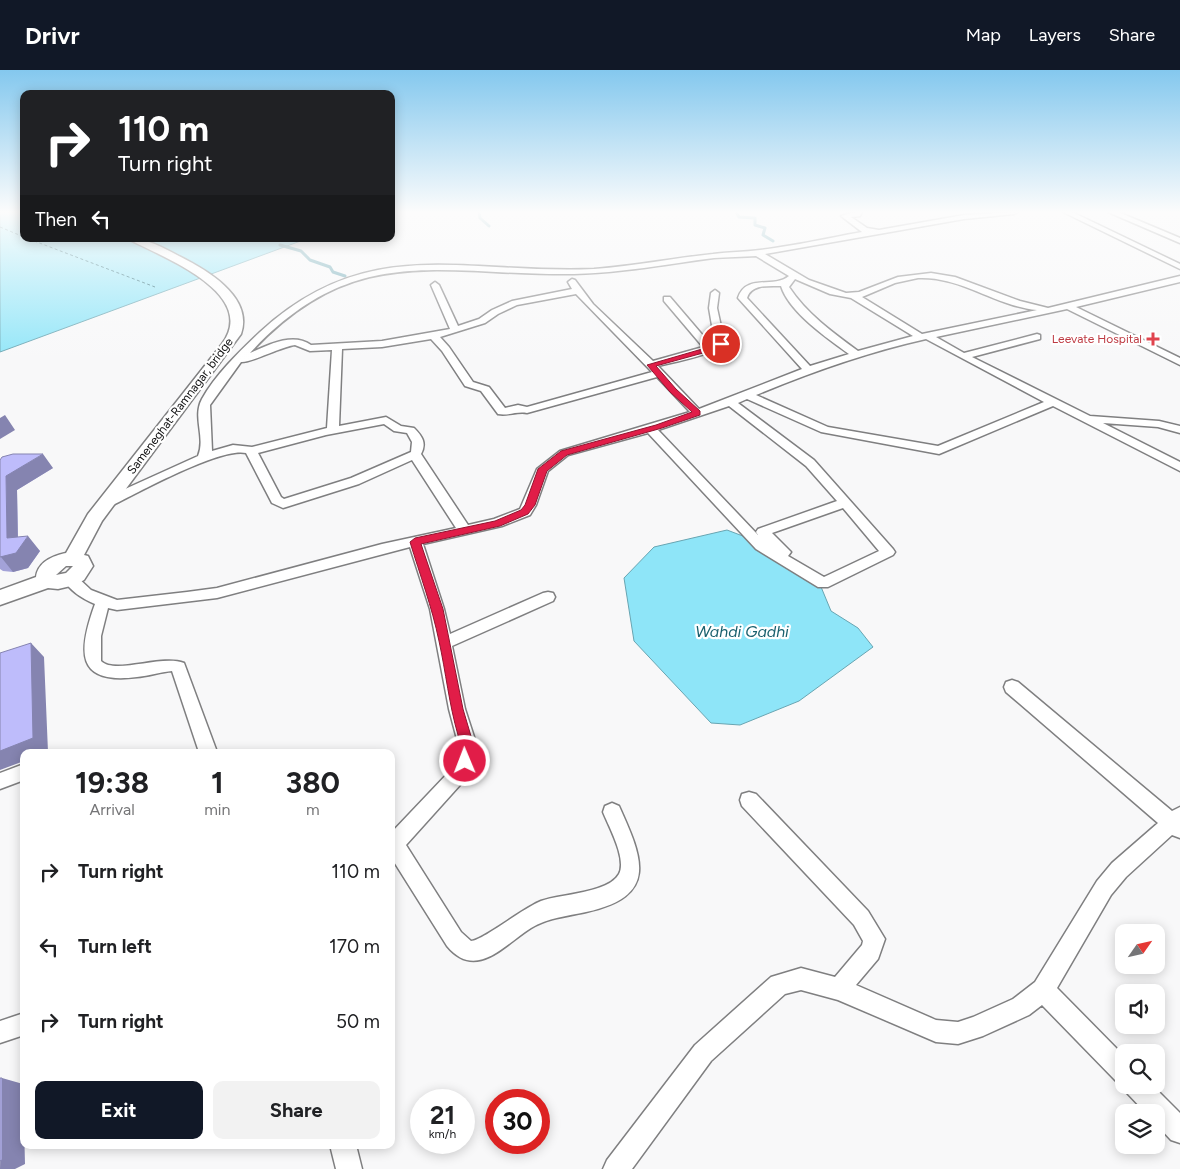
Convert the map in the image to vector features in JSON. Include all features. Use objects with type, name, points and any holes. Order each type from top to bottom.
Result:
[{"type":"main road","name":"Sameneghat-Ramnagar, bridge","points":[[108,502],[218,358],[234,336],[238,324],[231,300],[221,286],[182,263]]},
{"type":"main road","points":[[73,559],[82,539],[108,502]]},
{"type":"main road","points":[[0,598],[47,581],[54,583],[70,579],[80,572],[83,566],[81,561],[73,559],[55,564],[44,576],[47,581]]},
{"type":"street","points":[[203,458],[208,449],[209,440],[204,423],[206,400],[232,367],[258,340],[313,296],[355,278],[391,271],[429,267],[566,272],[620,269],[659,263]]},
{"type":"street","points":[[775,263],[824,289],[852,295],[923,336],[1180,467]]},
{"type":"street","points":[[566,272],[577,291],[598,315],[627,340],[697,413]]},
{"type":"street","points":[[796,275],[786,283],[750,287],[743,294],[742,298],[808,370]]},
{"type":"street","points":[[852,295],[865,292],[888,282],[929,275],[947,278],[1026,306],[1064,307],[1180,362]]},
{"type":"street","points":[[70,579],[86,594],[103,602],[117,605],[217,593],[497,523],[525,512],[530,505],[543,469],[564,453],[651,429],[730,402],[808,370],[923,336],[1064,307],[1180,279]]},
{"type":"street","points":[[786,283],[785,287],[789,294],[819,326],[856,356]]},
{"type":"street","points":[[435,285],[455,330]]},
{"type":"street","points":[[232,367],[264,350],[296,342],[304,343],[310,348],[337,347],[382,344],[433,336],[482,321],[495,312],[515,303],[577,291]]},
{"type":"street","points":[[651,365],[710,350],[721,344],[713,308],[716,294]]},
{"type":"street","points":[[667,299],[710,350]]},
{"type":"street","points":[[433,336],[446,349],[469,384],[485,389],[502,412],[518,408],[530,409],[658,374]]},
{"type":"street","points":[[963,356],[1037,337]]},
{"type":"street","points":[[333,430],[337,347]]},
{"type":"street","points":[[747,395],[825,430],[939,450],[1054,402]]},
{"type":"street","points":[[651,429],[761,546],[823,583],[888,552],[810,463],[730,402]]},
{"type":"street","points":[[1085,418],[1159,424],[1180,430]]},
{"type":"street","points":[[108,502],[203,458],[231,449],[245,448],[251,451],[281,504],[355,481],[415,454],[419,448],[418,439],[410,430],[398,429],[388,420],[333,430],[251,451]]},
{"type":"street","points":[[415,454],[439,494],[464,530]]},
{"type":"street","points":[[806,572],[763,532],[845,503]]},
{"type":"street","points":[[395,843],[454,779],[465,761],[467,743],[457,709],[437,609],[415,542]]},
{"type":"street","points":[[445,643],[548,597]]},
{"type":"street","points":[[103,602],[94,635],[92,659],[96,666],[99,669],[113,672],[142,671],[169,665],[178,667],[207,749]]},
{"type":"street","points":[[616,1169],[703,1053],[779,985],[801,979],[839,989],[936,1031],[958,1034],[1021,1007],[1043,990],[1104,888],[1119,870],[1177,823],[1012,687]]},
{"type":"street","points":[[0,781],[20,774]]},
{"type":"street","points":[[749,800],[860,918],[874,939],[870,951],[839,989]]},
{"type":"street","points":[[395,848],[454,939],[463,950],[474,953],[539,912],[607,897],[624,887],[630,873],[629,855],[612,812]]},
{"type":"street","points":[[1043,990],[1115,1064]]},
{"type":"street","points":[[0,1041],[0,1034],[20,1026]]},
{"type":"street","points":[[1145,1094],[1180,1131]]},
{"type":"street","points":[[344,1149],[349,1169]]},
{"type":"water","points":[[0,263],[240,263],[0,352]]},
{"type":"water","name":"Wahdi Gadhi","points":[[727,530],[777,549],[819,582],[831,611],[858,628],[873,647],[799,701],[740,725],[711,723],[634,641],[624,578],[654,547]]},
{"type":"building","points":[[13,454],[43,454],[6,476],[7,538],[28,536],[16,553],[0,557],[0,460],[2,457]]},
{"type":"building","points":[[31,643],[33,738],[0,751],[0,653]]},
{"type":"building","points":[[0,1078],[2,1078],[2,1160],[0,1161]]},
{"type":"waterway","points":[[319,263],[330,267],[333,272],[345,276]]},
{"type":"ferry route","points":[[93,263],[155,287]]},
{"type":"place","name":"Leevate Hospital","points":[[1153,339]]},
{"type":"route","points":[[465,761],[467,743],[457,709],[445,643],[437,609],[415,542],[497,523],[525,512],[530,505],[543,469],[552,460],[564,453],[659,426],[697,413],[673,391],[651,365],[676,360],[719,347],[721,344]]}]
